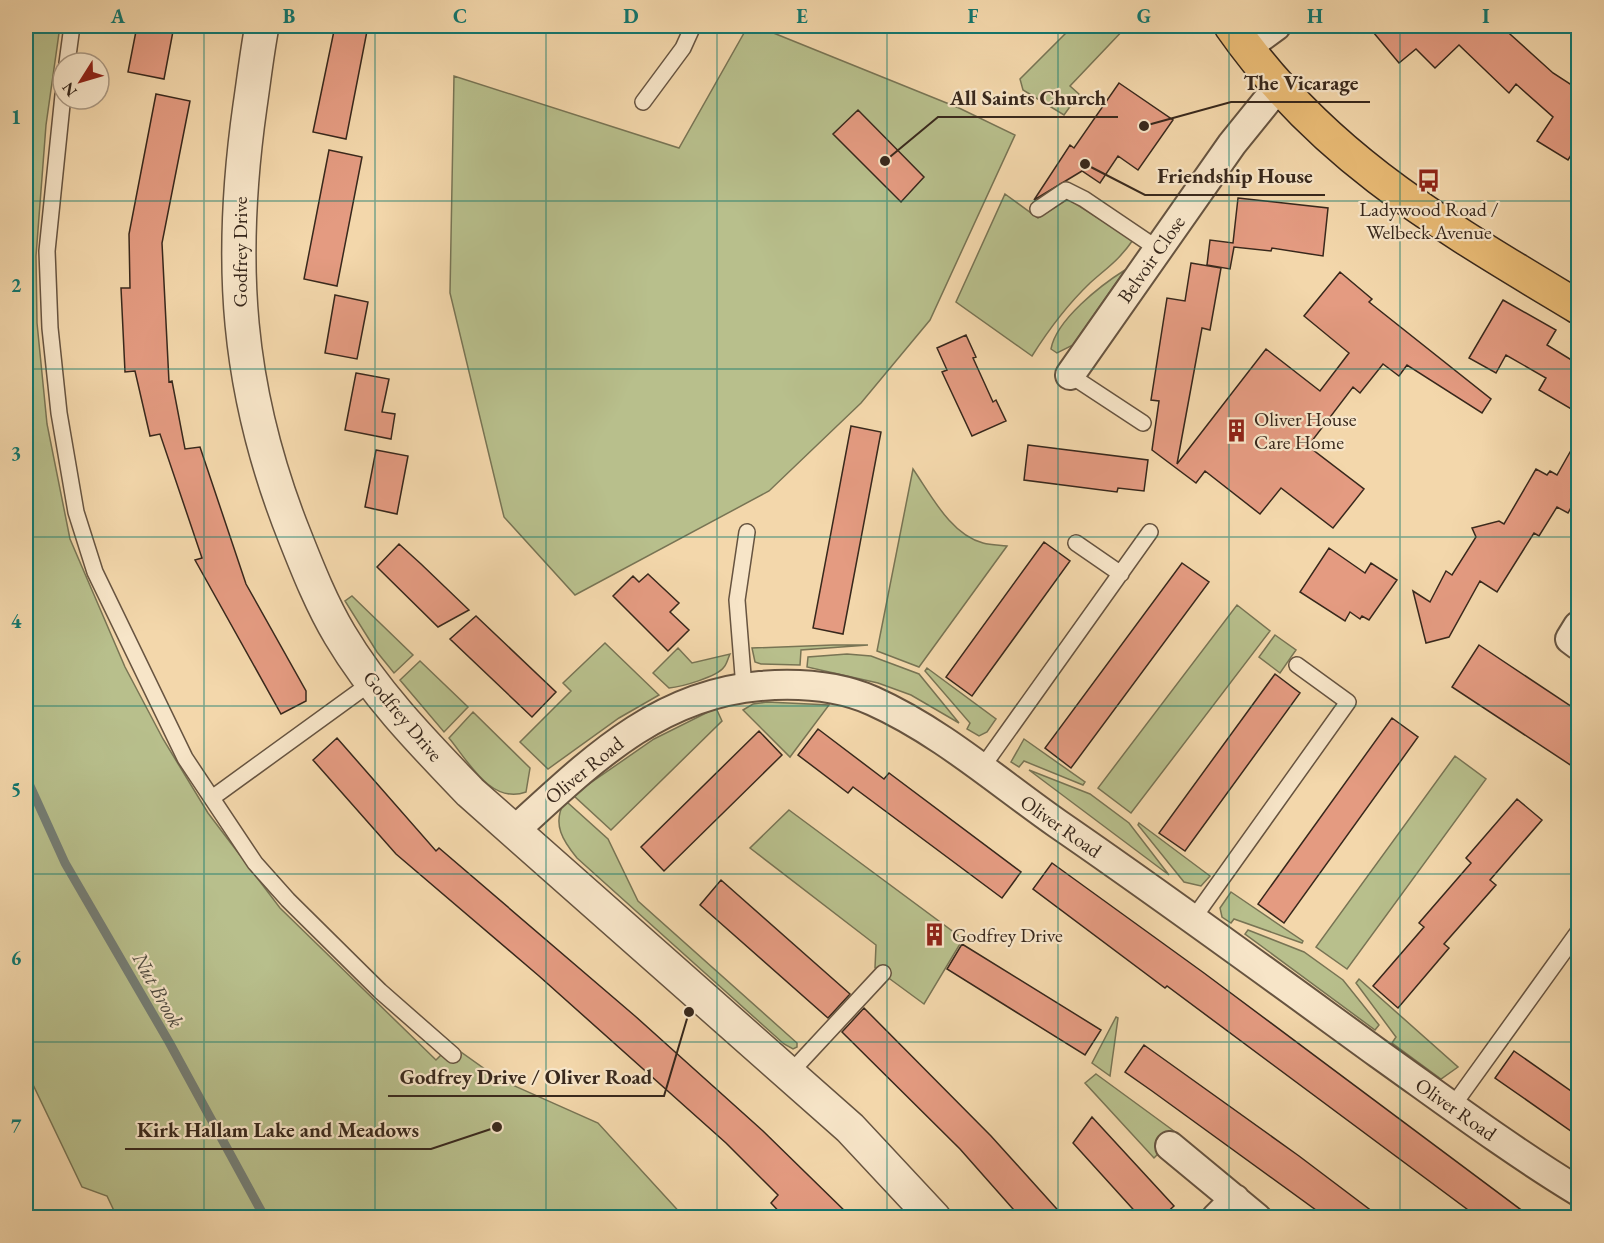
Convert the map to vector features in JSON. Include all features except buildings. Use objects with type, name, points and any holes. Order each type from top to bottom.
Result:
[{"type":"main road","points":[[1239,37],[1278,87],[1324,134],[1372,175],[1428,216],[1578,307]]},
{"type":"street","name":"Godfrey Drive","points":[[262,26],[241,171],[237,238],[239,306],[245,361],[261,440],[278,496],[307,568],[340,634],[372,682],[420,741],[514,831],[850,1128],[934,1218]]},
{"type":"street","points":[[1239,37],[1276,26]]},
{"type":"street","name":"Belvoir Close","points":[[1070,375],[1232,144],[1278,87]]},
{"type":"street","points":[[1578,626],[1570,639],[1578,645]]},
{"type":"street","name":"Oliver Road","points":[[514,831],[612,745],[651,720],[691,700],[744,688],[804,686],[830,689],[870,700],[908,719],[981,769],[1194,919],[1452,1107],[1578,1191]]},
{"type":"street","points":[[1170,1146],[1225,1208],[1257,1218]]},
{"type":"lane","points":[[69,51],[72,26]]},
{"type":"lane","points":[[643,102],[683,48],[693,26]]},
{"type":"lane","points":[[61,111],[47,251],[50,328],[57,392],[76,512],[95,572],[118,624],[185,758],[255,863],[288,900],[380,991],[453,1055]]},
{"type":"lane","points":[[1038,209],[1066,190],[1084,199],[1158,249]]},
{"type":"lane","points":[[1070,375],[1143,423]]},
{"type":"lane","points":[[744,688],[737,600],[747,532]]},
{"type":"lane","points":[[981,769],[1150,532]]},
{"type":"lane","points":[[1076,543],[1121,574]]},
{"type":"lane","points":[[1194,919],[1348,702],[1297,665]]},
{"type":"lane","points":[[212,798],[372,682]]},
{"type":"lane","points":[[1452,1107],[1578,932]]},
{"type":"lane","points":[[790,1073],[883,973]]},
{"type":"green space","points":[[26,26],[60,26],[56,51],[51,51],[51,90],[46,125],[36,256],[37,323],[47,424],[70,539],[125,667],[163,739],[208,813],[280,908],[436,1060],[451,1045],[499,1079],[598,1123],[684,1217],[117,1217],[107,1196],[82,1187],[26,1070]]},
{"type":"green space","points":[[748,26],[756,26],[959,108],[1015,135],[930,320],[861,403],[769,491],[575,595],[504,517],[450,293],[454,76],[679,148]]},
{"type":"green space","points":[[1073,26],[1127,26],[1070,86],[1079,94],[1064,115],[1023,90],[1020,79]]},
{"type":"green space","points":[[1005,194],[1038,218],[1068,199],[1133,240],[1118,258],[1074,300],[1032,356],[956,302]]},
{"type":"green space","points":[[1125,270],[1073,345],[1057,353],[1051,349],[1061,327],[1070,315],[1092,294]]},
{"type":"green space","points":[[913,469],[943,513],[961,532],[983,543],[1007,546],[919,667],[877,651]]},
{"type":"green space","points":[[352,596],[413,655],[394,673],[377,652],[345,601]]},
{"type":"green space","points":[[1237,605],[1270,631],[1131,813],[1098,788]]},
{"type":"green space","points":[[1275,635],[1296,650],[1280,673],[1259,657]]},
{"type":"green space","points":[[605,643],[659,695],[619,718],[548,769],[520,742],[571,691],[563,683]]},
{"type":"green space","points":[[868,645],[801,650],[800,665],[755,662],[752,648]]},
{"type":"green space","points":[[678,648],[692,663],[730,654],[720,671],[690,684],[669,688],[653,673]]},
{"type":"green space","points":[[847,654],[871,656],[919,674],[959,723],[911,695],[878,683],[807,667],[808,657]]},
{"type":"green space","points":[[420,661],[468,707],[444,732],[400,680]]},
{"type":"green space","points":[[927,668],[996,719],[987,732],[979,736],[967,729],[970,723],[925,671]]},
{"type":"green space","points":[[767,702],[829,705],[790,757],[743,710],[753,704]]},
{"type":"green space","points":[[716,708],[722,721],[611,830],[573,795],[654,739]]},
{"type":"green space","points":[[473,712],[530,768],[526,792],[513,794],[491,787],[472,769],[449,738]]},
{"type":"green space","points":[[1024,739],[1085,782],[1083,785],[1024,761],[1019,767],[1011,762]]},
{"type":"green space","points":[[1455,756],[1486,779],[1347,969],[1316,947]]},
{"type":"green space","points":[[1029,770],[1090,794],[1129,823],[1169,875]]},
{"type":"green space","points":[[564,803],[568,803],[608,839],[638,901],[797,1043],[797,1047],[793,1049],[784,1044],[577,858],[567,845],[559,825]]},
{"type":"green space","points":[[789,810],[963,939],[924,1004],[875,968],[876,945],[750,848]]},
{"type":"green space","points":[[1139,823],[1210,876],[1201,886],[1184,882],[1138,825]]},
{"type":"green space","points":[[1231,892],[1303,941],[1302,943],[1234,919],[1231,923],[1222,917],[1220,908]]},
{"type":"green space","points":[[1248,930],[1304,952],[1343,980],[1379,1025],[1375,1030],[1245,934]]},
{"type":"green space","points":[[1359,979],[1458,1067],[1441,1079],[1392,1043],[1396,1037],[1356,983]]},
{"type":"green space","points":[[1116,1017],[1118,1018],[1110,1076],[1092,1063]]},
{"type":"green space","points":[[1096,1074],[1178,1134],[1154,1158],[1085,1083]]},
{"type":"waterway","name":"Nut Brook","points":[[26,777],[65,863],[169,1042],[265,1218]]},
{"type":"place","name":"The Vicarage","points":[[1144,126]]},
{"type":"place","name":"All Saints Church","points":[[885,161]]},
{"type":"place","name":"Friendship House","points":[[1085,164]]},
{"type":"place","name":"Ladywood Road / Welbeck Avenue","points":[[1429,181]]},
{"type":"place","name":"Oliver House Care Home","points":[[1236,431]]},
{"type":"place","name":"Godfrey Drive","points":[[934,935]]},
{"type":"place","name":"Godfrey Drive / Oliver Road","points":[[689,1012]]},
{"type":"place","name":"Kirk Hallam Lake and Meadows","points":[[497,1127]]}]
